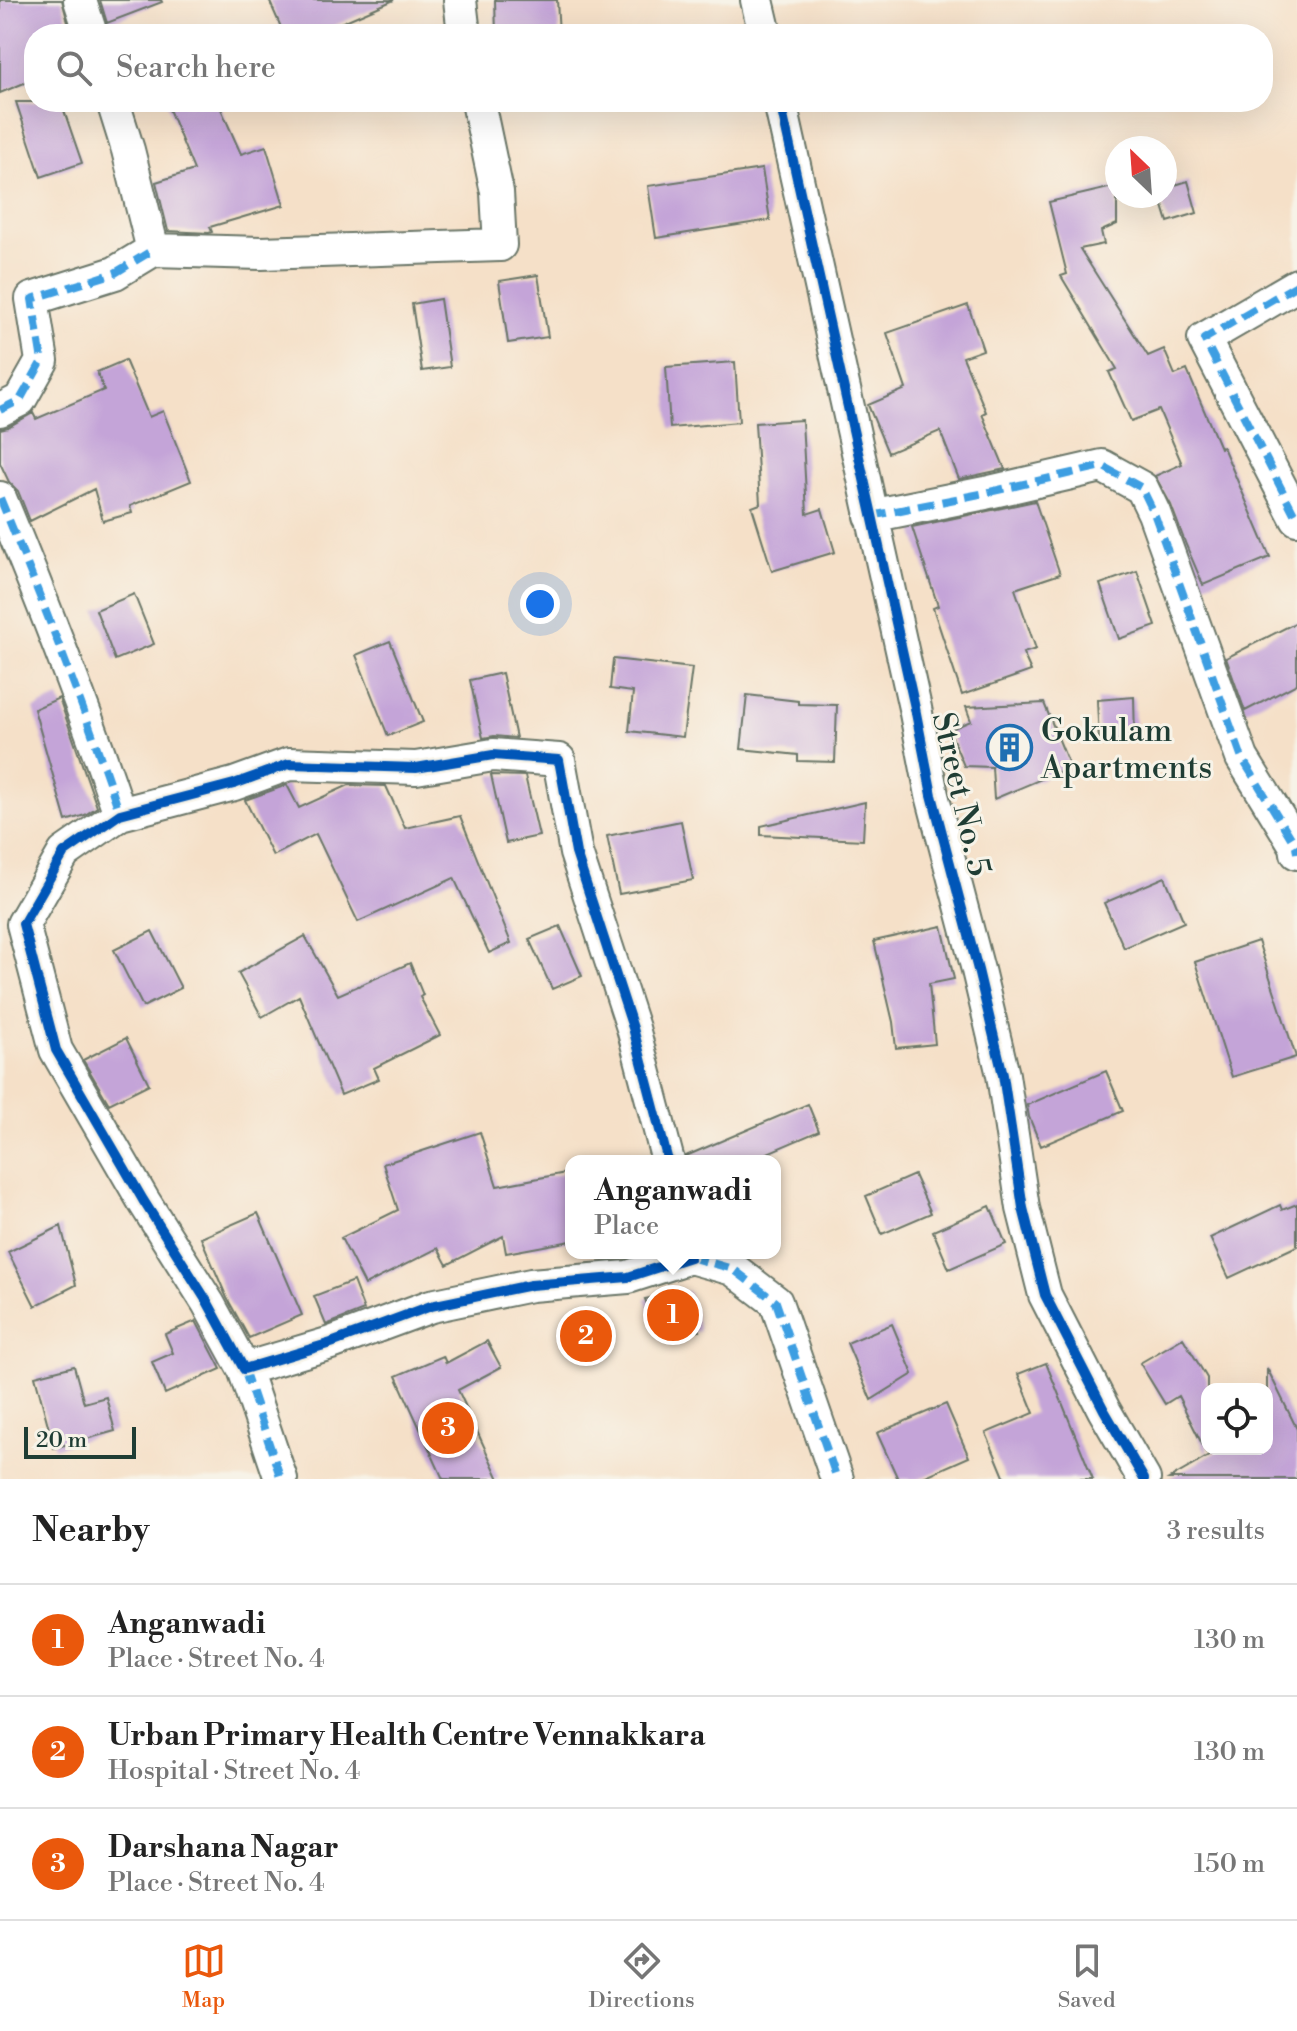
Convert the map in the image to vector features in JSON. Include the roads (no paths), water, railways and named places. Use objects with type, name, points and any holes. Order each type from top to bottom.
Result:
[{"type":"street","points":[[80,0],[88,24]]},
{"type":"street","points":[[460,0],[463,24]]},
{"type":"street","points":[[757,0],[763,24]]},
{"type":"street","points":[[116,112],[153,250]]},
{"type":"street","points":[[0,410],[20,400],[42,361],[32,299],[115,273],[153,250],[261,253],[500,245],[497,192],[480,112]]},
{"type":"street","name":"Street No. 5","points":[[782,112],[932,795],[1003,1075],[1023,1208],[1045,1295],[1104,1410],[1144,1479]]},
{"type":"street","points":[[1297,285],[1204,339],[1297,519]]},
{"type":"street","points":[[871,516],[1102,466],[1142,488],[1154,513],[1242,758],[1296,846],[1297,853]]},
{"type":"street","points":[[0,498],[63,655],[120,814]]},
{"type":"street","points":[[281,1479],[244,1369],[208,1303],[143,1200],[56,1050],[23,924],[64,853],[120,814],[234,784],[289,764],[416,768],[493,755],[559,760],[576,853],[633,1028],[666,1155]]},
{"type":"street","points":[[244,1369],[331,1343],[431,1306],[531,1285],[628,1277],[679,1259]]},
{"type":"street","points":[[702,1259],[733,1269],[776,1302],[837,1479]]},
{"type":"place","name":"Gokulam Apartments","points":[[1010,748]]},
{"type":"place","name":"Anganwadi","points":[[673,1315]]},
{"type":"place","name":"Urban Primary Health Centre Vennakkara","points":[[586,1336]]},
{"type":"place","name":"Darshana Nagar","points":[[448,1428]]}]
